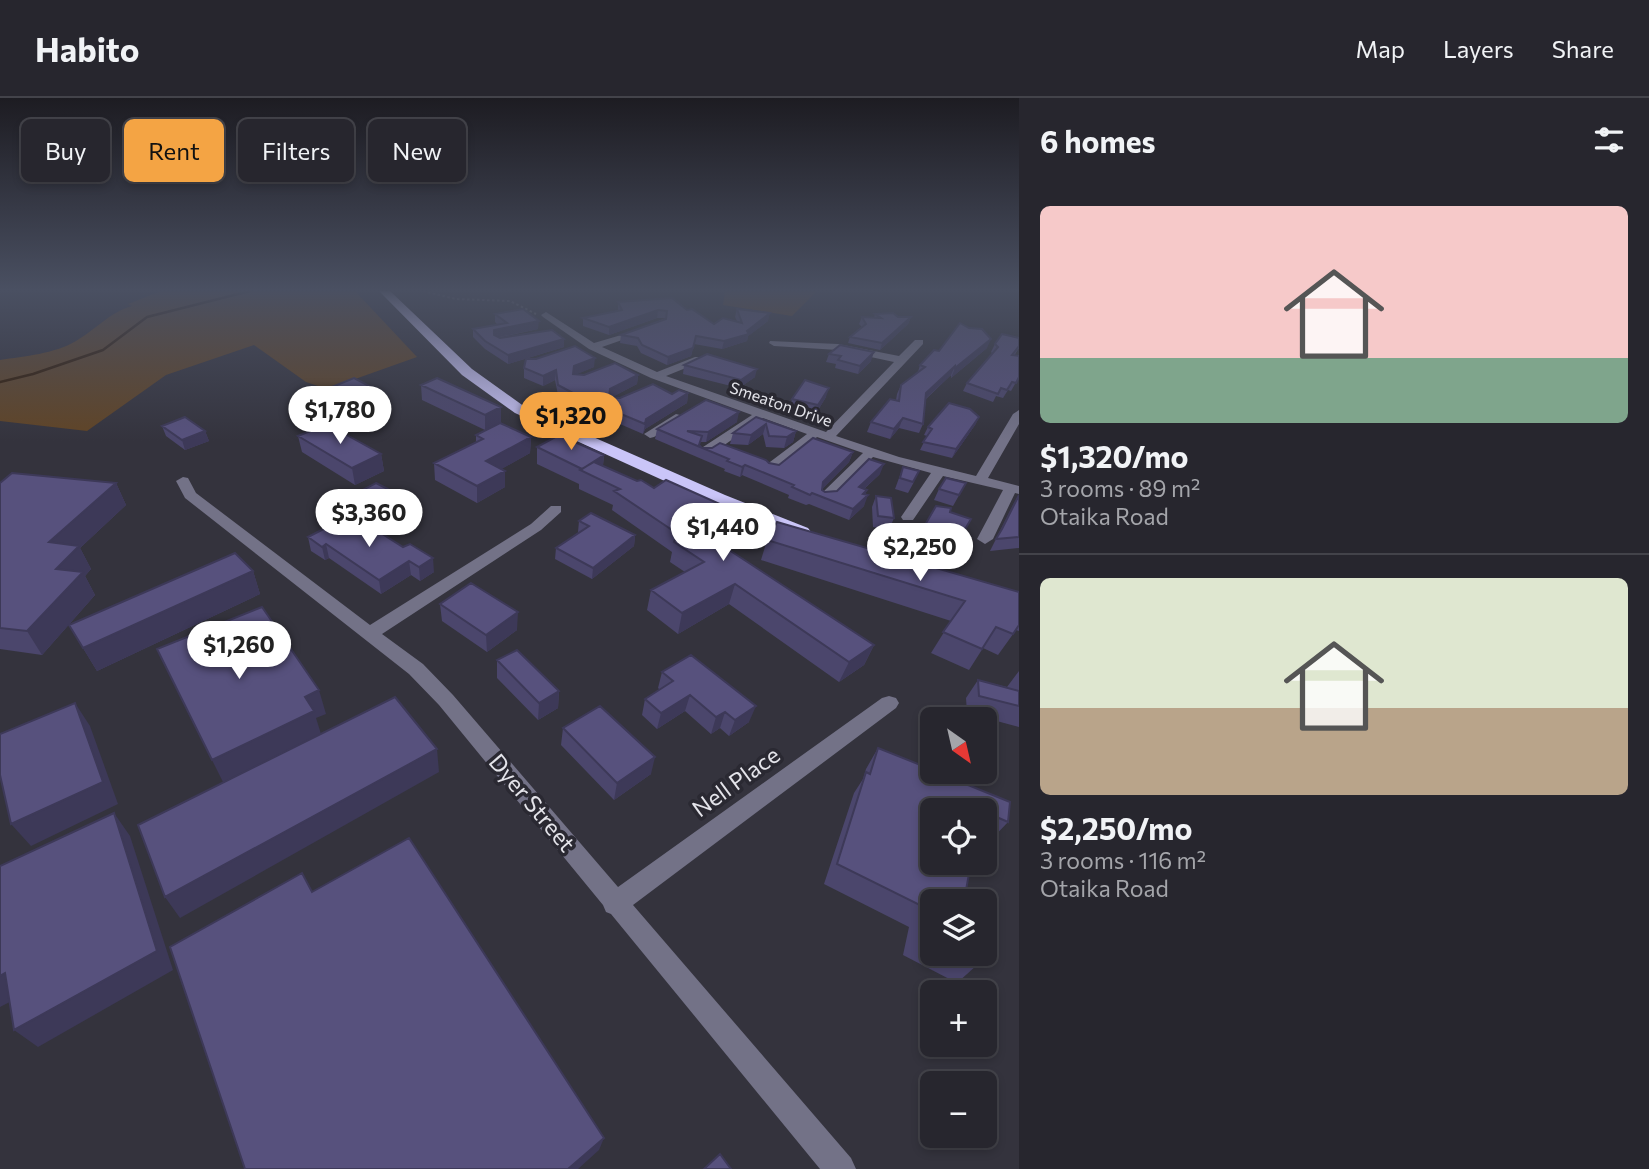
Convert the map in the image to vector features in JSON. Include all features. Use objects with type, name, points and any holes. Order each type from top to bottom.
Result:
[{"type":"highway","points":[[436,341],[481,384],[548,424],[742,509],[819,537]]},
{"type":"street","name":"Smeaton Drive","points":[[584,341],[657,381],[711,396],[871,452],[1015,489]]},
{"type":"street","points":[[576,349],[606,341]]},
{"type":"street","points":[[771,468],[822,435],[919,342]]},
{"type":"street","points":[[774,343],[838,346],[902,360]]},
{"type":"street","points":[[657,381],[699,359]]},
{"type":"street","points":[[608,368],[624,362]]},
{"type":"street","points":[[650,434],[711,396]]},
{"type":"street","points":[[705,452],[761,414]]},
{"type":"street","points":[[980,480],[1019,414]]},
{"type":"street","points":[[826,497],[871,452]]},
{"type":"street","points":[[908,517],[939,471]]},
{"type":"street","name":"Dyer Street","points":[[183,481],[190,495],[370,633],[416,670],[446,700],[839,1169]]},
{"type":"street","points":[[985,539],[1015,489]]},
{"type":"street","points":[[370,633],[536,527],[556,509]]},
{"type":"street","name":"Nell Place","points":[[615,904],[889,703]]},
{"type":"shaded area","points":[[75,341],[402,341],[417,357],[327,389],[306,382],[254,345],[166,375],[87,431],[0,421],[0,360],[39,354]]},
{"type":"building","points":[[485,341],[557,341],[508,355]]},
{"type":"building","points":[[640,341],[695,341],[693,348],[668,357],[642,345]]},
{"type":"building","points":[[947,341],[989,341],[955,366],[926,393],[923,424],[903,418],[894,429],[871,422],[890,399],[899,401],[901,385],[925,367],[920,365],[934,350],[939,351]]},
{"type":"building","points":[[997,341],[1019,341],[1019,346],[1012,355],[1019,356],[1019,377],[1007,390],[1001,388],[998,394],[967,383],[998,347],[995,344]]},
{"type":"building","points":[[840,345],[874,352],[860,366],[838,360],[841,356],[829,354]]},
{"type":"building","points":[[575,346],[595,358],[574,366],[573,374],[584,375],[615,363],[638,375],[610,389],[609,397],[620,398],[653,384],[672,394],[679,390],[688,393],[646,419],[645,424],[614,411],[610,413],[558,385],[556,370],[543,376],[524,368],[526,359],[536,359]]},
{"type":"building","points":[[707,354],[757,369],[741,380],[684,365]]},
{"type":"building","points":[[354,378],[373,388],[330,405],[312,395]]},
{"type":"building","points":[[437,378],[501,407],[485,415],[421,385]]},
{"type":"building","points":[[805,380],[829,388],[818,405],[792,399]]},
{"type":"building","points":[[706,400],[739,412],[708,432],[687,431],[702,436],[699,445],[702,448],[657,429]]},
{"type":"building","points":[[949,403],[970,409],[979,417],[956,449],[923,442],[932,429],[928,427]]},
{"type":"building","points":[[185,417],[205,431],[182,440],[162,426]]},
{"type":"building","points":[[756,417],[796,431],[787,437],[769,436],[766,424],[751,435],[733,433]]},
{"type":"building","points":[[500,423],[531,437],[486,461],[505,471],[477,486],[434,463],[483,439],[476,435]]},
{"type":"building","points":[[327,424],[381,454],[352,468],[298,436]]},
{"type":"building","points":[[559,435],[604,455],[582,469],[537,447]]},
{"type":"building","points":[[813,438],[853,452],[823,482],[822,490],[825,492],[837,491],[869,459],[884,464],[859,487],[867,490],[863,494],[868,495],[853,509],[812,493],[810,495],[792,487],[794,485],[745,465],[742,467],[727,461],[729,459],[703,448],[712,448],[720,443],[779,465]]},
{"type":"building","points":[[594,462],[637,481],[641,480],[654,488],[666,480],[722,505],[694,527],[874,645],[849,662],[735,584],[682,613],[651,590],[704,562],[674,542],[678,534],[614,491],[620,489],[580,470]]},
{"type":"building","points":[[903,467],[919,471],[913,482],[900,478]]},
{"type":"building","points":[[12,473],[116,483],[49,542],[79,546],[56,569],[83,572],[27,631],[0,628],[0,483]]},
{"type":"building","points":[[946,478],[966,483],[959,495],[939,489]]},
{"type":"building","points":[[376,483],[415,503],[387,519],[364,505],[353,511],[339,502]]},
{"type":"building","points":[[1019,495],[1019,537],[996,539],[1002,529]]},
{"type":"building","points":[[876,496],[891,498],[894,518],[878,516]]},
{"type":"building","points":[[936,506],[951,508],[950,512],[971,519],[960,538],[925,525]]},
{"type":"building","points":[[591,513],[635,535],[593,568],[556,548],[589,526],[579,521]]},
{"type":"building","points":[[343,519],[367,535],[376,530],[403,547],[410,544],[433,558],[419,567],[409,561],[379,580],[326,544],[322,547],[308,537]]},
{"type":"building","points":[[777,522],[1019,592],[1019,625],[1013,634],[996,627],[982,649],[943,632],[965,601],[767,540]]},
{"type":"building","points":[[235,553],[253,571],[83,648],[69,625]]},
{"type":"building","points":[[471,583],[518,612],[486,635],[440,604]]},
{"type":"building","points":[[262,607],[319,690],[305,697],[314,711],[212,760],[157,649]]},
{"type":"building","points":[[517,650],[559,691],[539,703],[497,660]]},
{"type":"building","points":[[691,655],[756,706],[735,720],[725,712],[716,717],[690,695],[661,713],[645,699],[673,681],[662,672]]},
{"type":"building","points":[[978,680],[1019,691],[1019,706],[979,696]]},
{"type":"building","points":[[395,697],[437,749],[165,897],[138,825]]},
{"type":"building","points":[[75,703],[103,782],[11,824],[0,775],[0,734]]},
{"type":"building","points":[[600,706],[655,757],[617,783],[563,728]]},
{"type":"building","points":[[878,748],[920,765],[920,784],[966,784],[1010,802],[1008,822],[997,817],[997,798],[920,798],[920,875],[969,875],[966,889],[920,889],[920,905],[837,864],[866,772],[870,774]]},
{"type":"building","points":[[114,813],[157,951],[14,1030],[5,973],[0,976],[0,866]]},
{"type":"building","points":[[409,838],[604,1138],[568,1169],[245,1169],[170,947],[302,873],[312,892]]},
{"type":"building","points":[[720,1154],[731,1169],[704,1169]]},
{"type":"waterway","points":[[0,382],[33,374],[103,350],[115,341]]}]
